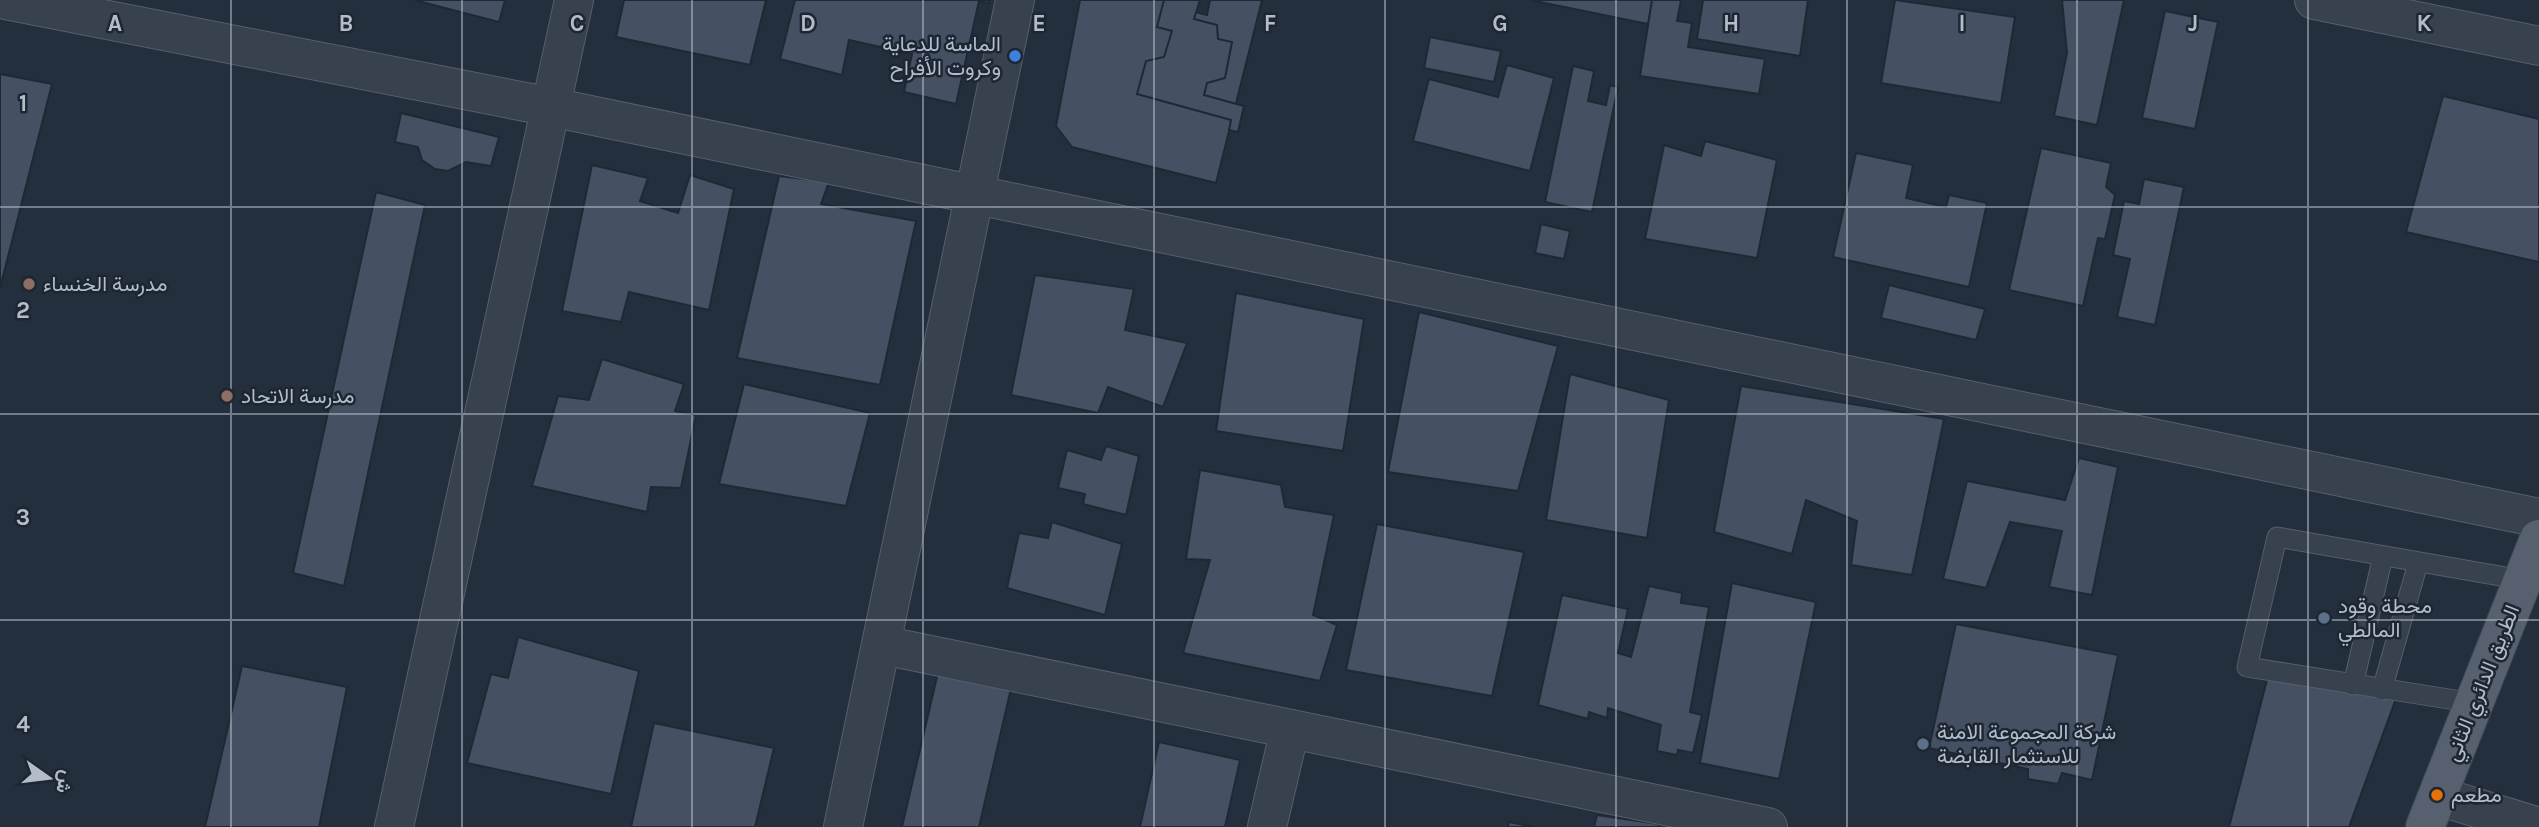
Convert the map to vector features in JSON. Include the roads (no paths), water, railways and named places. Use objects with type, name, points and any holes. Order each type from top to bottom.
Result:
[{"type":"main road","name":"الطريق الدائري الثاني","points":[[2431,811],[2539,539]]},
{"type":"street","points":[[6,0],[140,14],[551,107],[2539,518]]},
{"type":"street","points":[[394,827],[574,0]]},
{"type":"street","points":[[843,827],[1015,0]]},
{"type":"street","points":[[2314,0],[2539,46]]},
{"type":"street","points":[[881,645],[1768,827]]},
{"type":"street","points":[[1267,827],[1290,729]]},
{"type":"street","points":[[2431,811],[2539,827]]},
{"type":"lane","points":[[2474,703],[2247,667],[2277,537],[2523,580]]},
{"type":"lane","points":[[2353,685],[2383,556]]},
{"type":"lane","points":[[2382,690],[2418,563]]},
{"type":"place","name":"الماسة للدعاية وكروت الأفراح","points":[[1015,56]]},
{"type":"place","name":"مدرسة الخنساء","points":[[29,284]]},
{"type":"place","name":"مدرسة الاتحاد","points":[[227,396]]},
{"type":"place","name":"محطة وقود المالطي","points":[[2324,618]]},
{"type":"place","name":"شركة المجموعة الامنة للاستثمار القابضة","points":[[1923,744]]},
{"type":"place","name":"مطعم","points":[[2437,795]]}]
